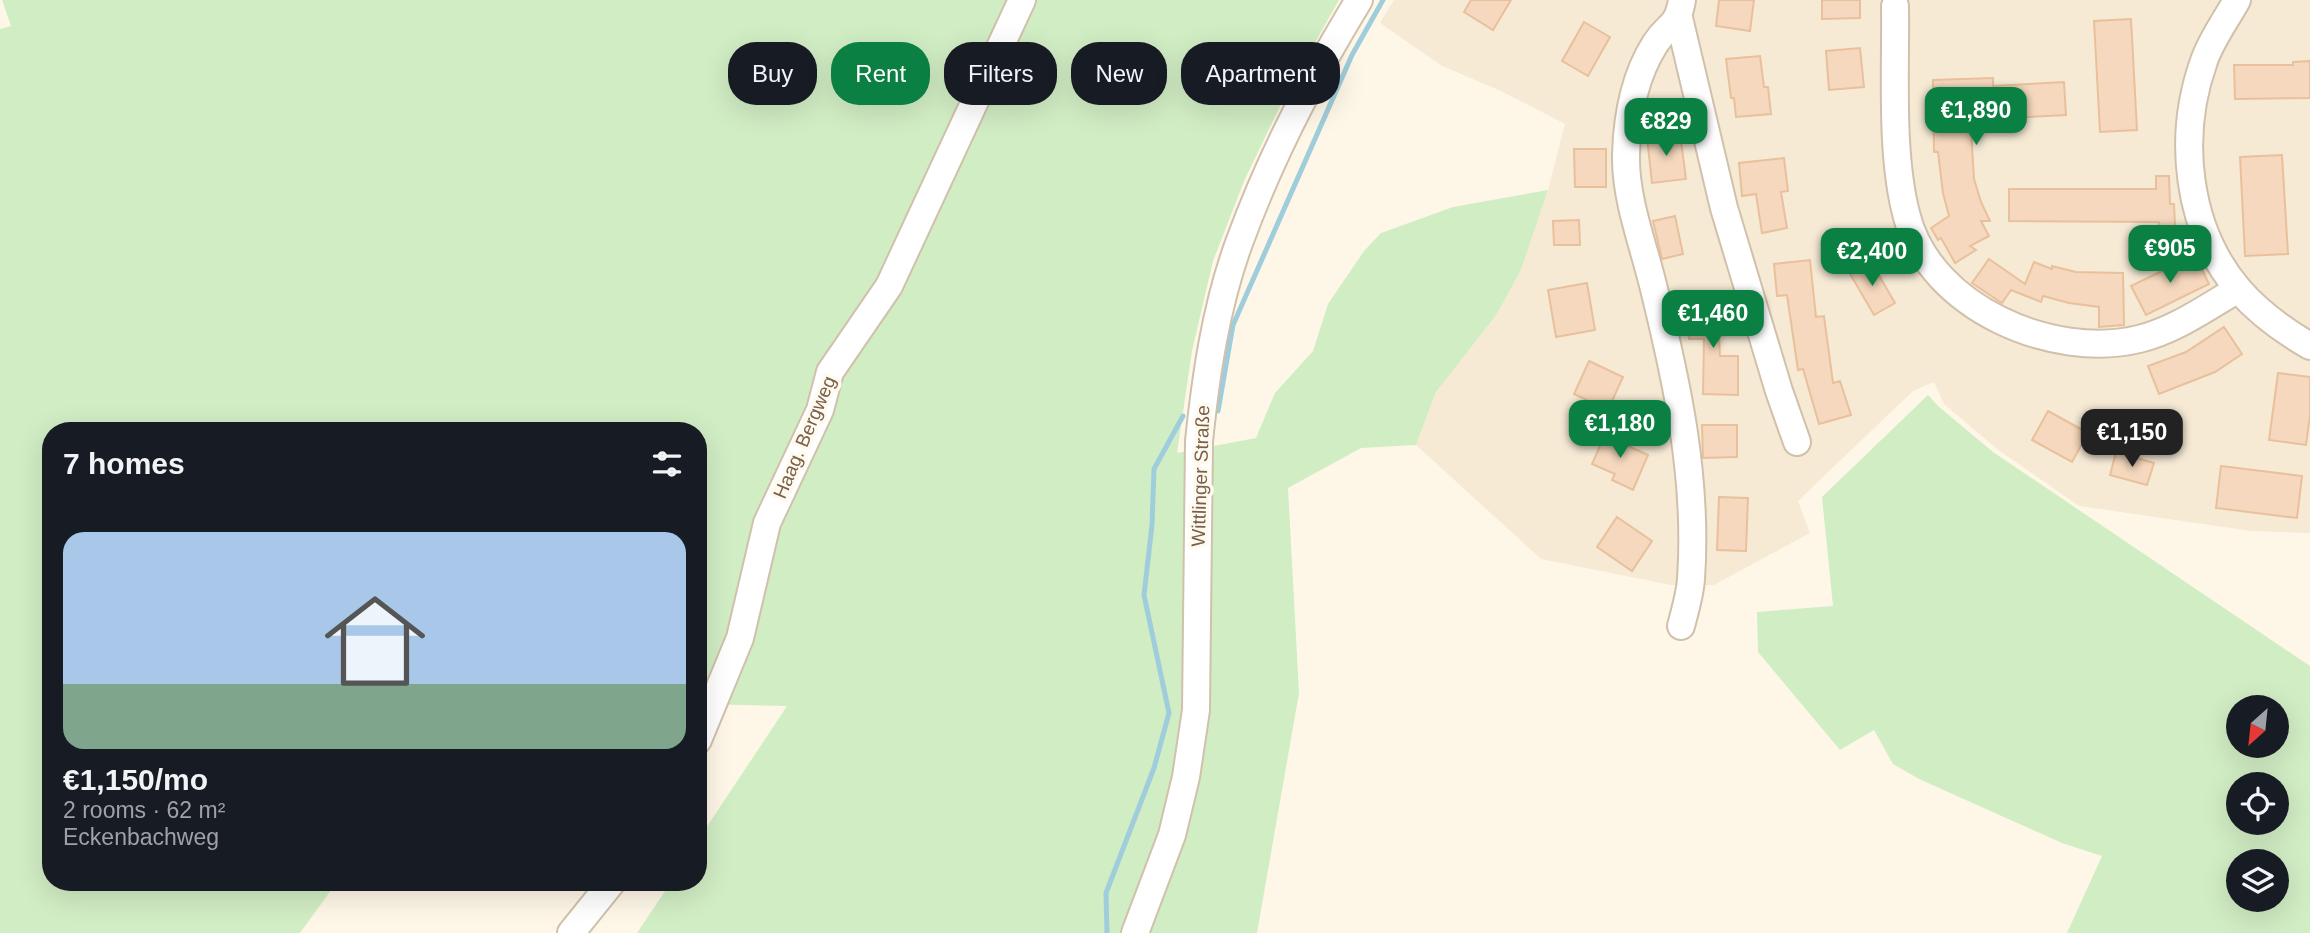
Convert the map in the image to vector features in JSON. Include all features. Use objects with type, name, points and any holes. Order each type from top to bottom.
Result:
[{"type":"street","name":"Haag. Bergweg","points":[[707,718],[740,638],[767,523],[820,410],[830,372],[889,286],[1022,0]]},
{"type":"street","name":"Wittlinger Straße","points":[[1135,933],[1172,835],[1186,777],[1196,710],[1199,441],[1203,399],[1218,318],[1238,245],[1272,160],[1324,59],[1359,0]]},
{"type":"street","points":[[2237,0],[2204,60],[2188,125],[2192,190],[2208,243],[2238,289],[2274,324],[2310,346]]},
{"type":"street","points":[[1895,6],[1898,168],[1907,219],[1921,250],[1967,302],[1998,320],[2033,334],[2070,342],[2104,344],[2138,339],[2168,330],[2238,289]]},
{"type":"street","points":[[1681,9],[1724,208],[1797,442]]},
{"type":"street","points":[[1681,9],[1657,41],[1640,74],[1628,116],[1626,158],[1631,196],[1674,372],[1692,486],[1691,582],[1681,626]]},
{"type":"street","points":[[571,933],[605,891]]},
{"type":"shaded area","points":[[1394,0],[2310,0],[2310,533],[2251,531],[2079,506],[1997,449],[1944,404],[1934,382],[1913,391],[1798,501],[1810,533],[1714,585],[1671,585],[1541,559],[1416,445],[1436,392],[1521,270],[1548,190],[1565,124],[1501,91],[1442,66],[1380,23]]},
{"type":"green space","points":[[2,0],[1339,0],[1315,42],[1181,42],[1181,105],[1281,105],[1245,179],[1213,261],[1192,351],[1177,453],[1256,438],[1275,393],[1313,351],[1328,304],[1364,251],[1381,233],[1453,207],[1548,190],[1521,270],[1496,315],[1436,392],[1416,445],[1361,448],[1288,488],[1299,693],[1257,933],[637,933],[665,891],[707,891],[707,826],[787,706],[707,704],[707,422],[42,422],[42,891],[330,891],[300,933],[0,933],[0,29],[11,26]]},
{"type":"green space","points":[[1928,395],[1993,452],[2310,666],[2310,933],[2067,933],[2102,856],[2062,843],[1919,779],[1893,764],[1874,730],[1840,750],[1758,652],[1757,612],[1833,606],[1822,497]]},
{"type":"building","points":[[1471,0],[1511,0],[1493,30],[1464,12]]},
{"type":"building","points":[[1719,0],[1754,0],[1750,31],[1716,26]]},
{"type":"building","points":[[1822,0],[1860,0],[1860,18],[1822,19]]},
{"type":"building","points":[[2131,19],[2137,130],[2100,132],[2094,21]]},
{"type":"building","points":[[1584,22],[1610,37],[1588,76],[1562,61]]},
{"type":"building","points":[[1860,48],[1864,87],[1829,90],[1826,51]]},
{"type":"building","points":[[1760,56],[1771,114],[1736,117],[1726,59]]},
{"type":"building","points":[[2310,61],[2310,98],[2235,99],[2234,65],[2293,65],[2293,62]]},
{"type":"building","points":[[1993,78],[1993,86],[2064,82],[2066,115],[2008,118],[2008,109],[1970,111],[1974,179],[1990,221],[1981,221],[1989,236],[1970,246],[1976,250],[1955,263],[1941,238],[1938,240],[1931,228],[1949,216],[1938,152],[1934,152],[1933,80]]},
{"type":"building","points":[[1680,133],[1686,179],[1652,183],[1647,137]]},
{"type":"building","points":[[1574,149],[1606,149],[1606,187],[1575,187]]},
{"type":"building","points":[[2282,155],[2288,254],[2245,256],[2240,157]]},
{"type":"building","points":[[1784,158],[1788,191],[1781,192],[1787,228],[1762,233],[1756,194],[1742,196],[1739,163]]},
{"type":"building","points":[[2156,176],[2169,176],[2170,204],[2174,204],[2175,226],[2159,226],[2159,222],[2009,221],[2009,189],[2156,189]]},
{"type":"building","points":[[1675,216],[1683,254],[1662,259],[1653,221]]},
{"type":"building","points":[[1579,220],[1580,245],[1554,245],[1553,221]]},
{"type":"building","points":[[1885,237],[1892,251],[1872,263],[1863,250]]},
{"type":"building","points":[[2195,255],[2209,284],[2146,315],[2131,286]]},
{"type":"building","points":[[1989,259],[2025,284],[2034,262],[2052,269],[2052,266],[2076,272],[2123,273],[2124,325],[2099,327],[2099,307],[2043,296],[2041,302],[2011,290],[2002,303],[1972,283]]},
{"type":"building","points":[[1810,260],[1816,317],[1824,316],[1833,383],[1840,381],[1851,415],[1819,424],[1803,369],[1798,370],[1787,295],[1777,296],[1774,264]]},
{"type":"building","points":[[1870,260],[1895,303],[1874,315],[1849,272]]},
{"type":"building","points":[[1587,283],[1595,330],[1556,337],[1548,290]]},
{"type":"building","points":[[1717,302],[1720,356],[1738,356],[1738,395],[1703,394],[1704,339],[1689,339],[1687,303]]},
{"type":"building","points":[[2224,327],[2242,354],[2215,372],[2159,394],[2148,366],[2186,352]]},
{"type":"building","points":[[1589,361],[1623,377],[1608,410],[1574,394]]},
{"type":"building","points":[[2278,373],[2310,377],[2310,416],[2306,445],[2269,440]]},
{"type":"building","points":[[2048,411],[2088,433],[2072,462],[2032,440]]},
{"type":"building","points":[[1702,425],[1737,425],[1737,457],[1703,458]]},
{"type":"building","points":[[1607,430],[1630,440],[1628,446],[1648,455],[1633,490],[1612,480],[1615,474],[1592,464]]},
{"type":"building","points":[[2116,452],[2154,463],[2147,485],[2110,475]]},
{"type":"building","points":[[2221,466],[2302,476],[2297,518],[2216,508]]},
{"type":"building","points":[[1719,497],[1748,498],[1746,551],[1717,550]]},
{"type":"building","points":[[1617,517],[1652,541],[1632,571],[1597,547]]},
{"type":"waterway","points":[[1218,411],[1233,325],[1352,55],[1383,0]]},
{"type":"waterway","points":[[1107,933],[1106,893],[1154,768],[1169,713],[1144,595],[1152,525],[1154,469],[1183,416]]}]
